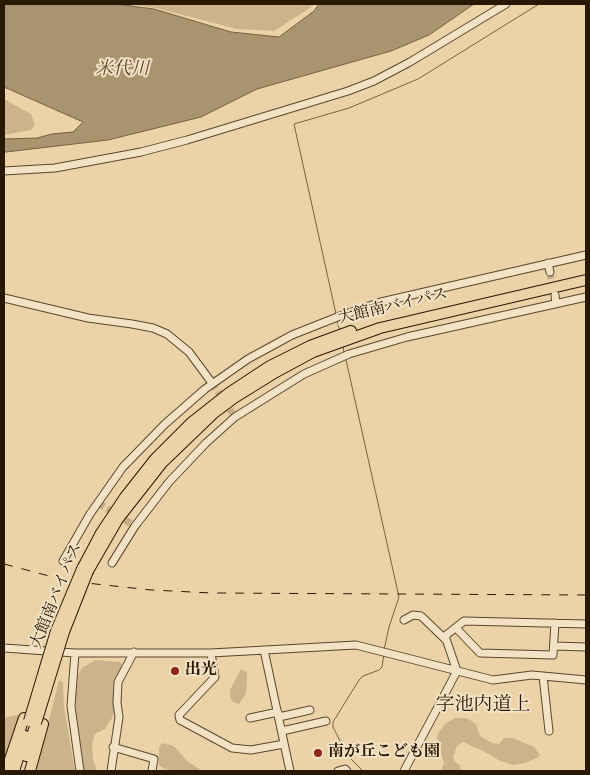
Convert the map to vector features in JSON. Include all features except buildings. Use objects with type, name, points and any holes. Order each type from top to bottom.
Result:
[{"type":"highway","name":"大館南バイパス","points":[[14,771],[23,766],[64,609],[85,570],[132,500],[162,463],[214,413],[254,385],[294,362],[331,341],[355,332],[403,318],[483,303],[586,280]]},
{"type":"highway","name":"大館南バイパス","points":[[33,722],[85,570]]},
{"type":"highway","points":[[6,771],[33,722]]},
{"type":"street","points":[[4,171],[56,168],[141,152],[348,91],[374,81],[410,62],[506,4]]},
{"type":"street","points":[[63,561],[71,544],[90,514],[123,468],[165,424],[212,383],[248,358],[292,335],[336,317],[381,302],[586,255]]},
{"type":"street","points":[[548,263],[550,272]]},
{"type":"street","points":[[555,295],[556,304]]},
{"type":"street","points":[[112,563],[135,526],[206,443],[235,417],[304,374],[346,356],[408,338],[586,297]]},
{"type":"street","points":[[4,298],[81,317],[132,324],[167,334],[189,352],[212,383]]},
{"type":"street","points":[[404,620],[413,614],[421,616],[446,640]]},
{"type":"street","points":[[404,771],[457,671],[445,636],[464,621],[586,624]]},
{"type":"street","points":[[456,628],[480,652],[553,655],[555,623]]},
{"type":"street","points":[[4,648],[75,652],[211,653],[356,645],[493,680],[532,675],[586,680]]},
{"type":"street","points":[[554,646],[586,647]]},
{"type":"street","points":[[264,650],[290,771]]},
{"type":"street","points":[[75,652],[71,706],[80,771]]},
{"type":"street","points":[[111,771],[119,717],[117,703],[118,682],[134,652]]},
{"type":"street","points":[[211,653],[215,677],[178,715],[180,720],[232,748],[251,750],[284,744]]},
{"type":"street","points":[[543,676],[549,731]]},
{"type":"street","points":[[250,718],[310,710]]},
{"type":"street","points":[[282,731],[326,720]]},
{"type":"street","points":[[114,747],[154,759],[152,771]]},
{"type":"street","points":[[338,771],[345,768],[347,771]]},
{"type":"shaded area","points":[[130,4],[314,4],[274,31],[237,29],[156,8]]},
{"type":"shaded area","points":[[4,99],[31,114],[35,125],[31,130],[4,135]]},
{"type":"shaded area","points":[[96,660],[120,662],[123,665],[113,687],[114,712],[112,718],[105,729],[95,734],[92,744],[93,759],[97,771],[83,771],[75,695],[78,675],[83,667]]},
{"type":"shaded area","points":[[241,669],[247,673],[247,681],[246,693],[239,704],[233,702],[230,697],[230,690]]},
{"type":"shaded area","points":[[59,680],[63,682],[64,707],[75,771],[36,771]]},
{"type":"shaded area","points":[[20,716],[4,764],[4,718]]},
{"type":"shaded area","points":[[455,718],[467,718],[476,724],[480,736],[492,743],[499,744],[504,738],[513,738],[534,747],[540,755],[525,763],[513,765],[500,761],[463,742],[457,746],[453,757],[455,762],[460,765],[461,771],[441,771],[444,763],[437,741],[438,733],[446,723]]},
{"type":"shaded area","points":[[162,743],[174,746],[187,761],[202,771],[172,771],[163,768],[159,765],[159,747]]},
{"type":"water","name":"米代川","points":[[4,4],[116,4],[154,9],[231,32],[279,37],[314,11],[319,4],[474,4],[429,35],[391,51],[257,89],[201,117],[108,140],[4,152],[4,139],[37,138],[73,132],[83,122],[4,87]]},
{"type":"waterway","points":[[336,314],[294,124],[349,108],[418,79],[539,4]]},
{"type":"waterway","points":[[337,321],[340,331]]},
{"type":"waterway","points":[[343,345],[344,353]]},
{"type":"waterway","points":[[346,360],[399,597],[384,650]]},
{"type":"waterway","points":[[363,771],[344,749],[333,727],[333,722],[359,680],[363,676],[382,667],[384,654]]},
{"type":"tunnel","points":[[550,272],[553,290]]},
{"type":"tunnel","points":[[212,383],[235,417]]},
{"type":"tunnel","points":[[98,503],[135,526]]},
{"type":"railway","points":[[4,564],[68,581],[151,590],[212,593],[586,595]]},
{"type":"place","name":"出光","points":[[175,671]]},
{"type":"place","name":"南が丘こども園","points":[[318,753]]},
{"type":"district","name":"字池内道上","points":[[483,706]]}]
